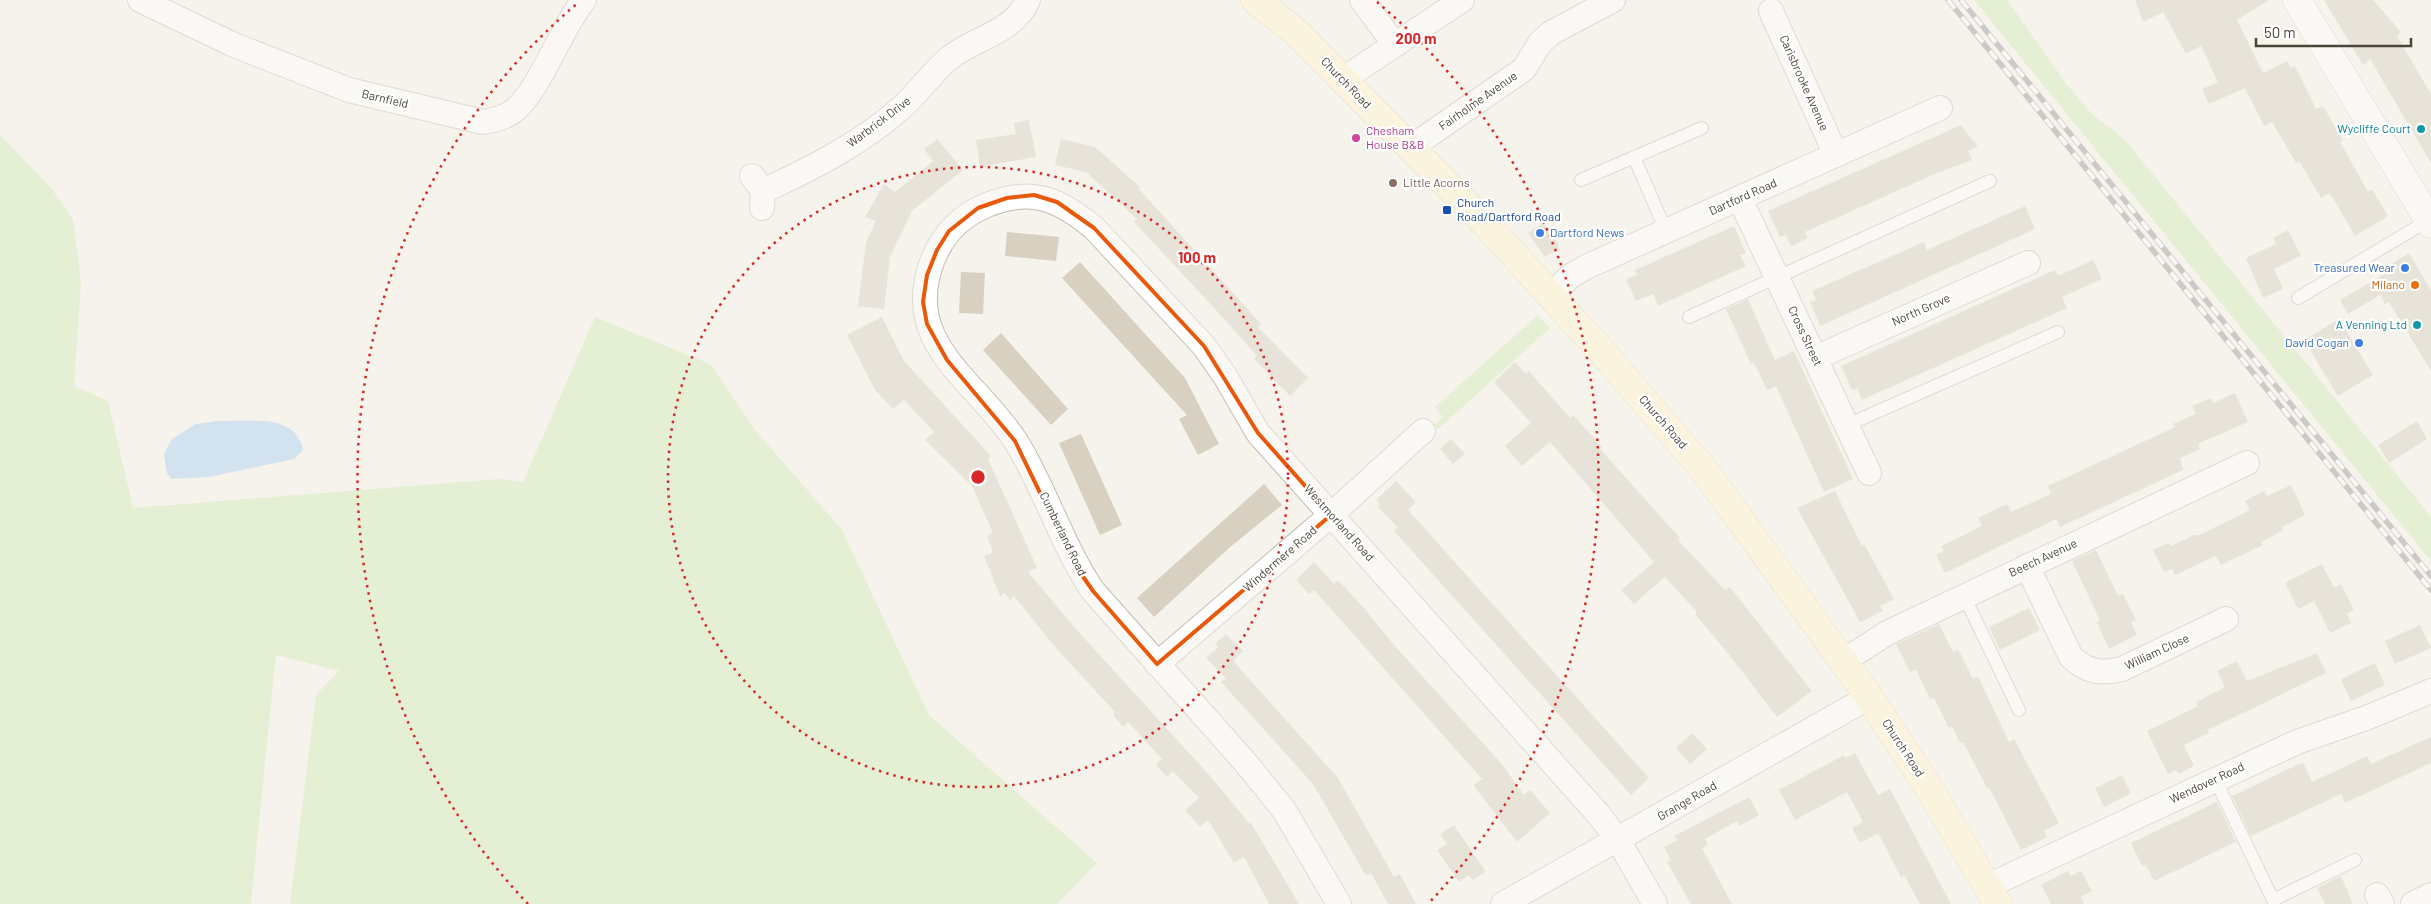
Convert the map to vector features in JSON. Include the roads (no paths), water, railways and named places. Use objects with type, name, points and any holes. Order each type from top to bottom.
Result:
[{"type":"main road","name":"Church Road","points":[[1256,0],[1296,32],[1486,224],[1552,295],[1704,470],[1869,697],[1930,790],[1993,895]]},
{"type":"street","name":"Barnfield","points":[[140,0],[234,44],[349,90],[483,122],[499,119],[514,111],[528,95],[572,16],[584,0]]},
{"type":"street","name":"Warbrick Drive","points":[[759,192],[838,154],[912,98],[948,60],[1012,23],[1023,10],[1028,0]]},
{"type":"street","points":[[1362,0],[1395,45]]},
{"type":"street","points":[[1342,80],[1462,0]]},
{"type":"street","name":"Fairholme Avenue","points":[[1412,150],[1423,139],[1524,69],[1540,43],[1551,33],[1613,0]]},
{"type":"street","points":[[2297,0],[2430,221]]},
{"type":"street","name":"Carisbrooke Avenue","points":[[1771,11],[1836,155]]},
{"type":"street","name":"Dartford Road","points":[[1552,295],[1562,283],[1577,272],[1940,108]]},
{"type":"street","name":"Westmorland Road","points":[[993,202],[1007,198],[1034,196],[1057,202],[1075,212],[1094,228],[1204,346],[1225,376],[1258,434],[1580,793],[1618,840],[1655,904]]},
{"type":"street","name":"Cross Street","points":[[1740,199],[1869,473]]},
{"type":"street","name":"Cumberland Road","points":[[993,202],[965,217],[949,230],[936,250],[927,275],[923,302],[927,324],[947,360],[1015,441],[1028,462],[1075,565],[1092,591],[1245,762],[1284,810],[1339,904]]},
{"type":"street","name":"North Grove","points":[[1815,358],[2028,262]]},
{"type":"street","name":"Windermere Road","points":[[1157,664],[1331,515],[1424,431]]},
{"type":"street","name":"Beech Avenue","points":[[1844,661],[1886,633],[2247,462]]},
{"type":"street","name":"William Close","points":[[2027,566],[2070,657],[2081,666],[2094,672],[2109,672],[2122,669],[2226,619]]},
{"type":"street","name":"Wendover Road","points":[[1993,895],[2215,779],[2297,742],[2366,718],[2431,691]]},
{"type":"street","name":"Grange Road","points":[[1504,904],[1869,697]]},
{"type":"street","points":[[2413,904],[2431,895]]},
{"type":"lane","points":[[1581,180],[1702,128]]},
{"type":"lane","points":[[1634,157],[1666,231]]},
{"type":"lane","points":[[1689,317],[1990,181]]},
{"type":"lane","points":[[2298,298],[2430,221]]},
{"type":"lane","points":[[1846,425],[2058,332]]},
{"type":"lane","points":[[1964,596],[2019,710]]},
{"type":"lane","points":[[2215,779],[2268,902],[2356,860]]},
{"type":"water","points":[[217,421],[256,421],[281,424],[299,438],[303,450],[294,459],[209,477],[171,479],[167,473],[164,454],[172,439],[196,424]]},
{"type":"railway","points":[[1948,0],[2431,590]]},
{"type":"railway","points":[[1961,0],[2431,576]]},
{"type":"place","name":"Wycliffe Court","points":[[2421,129]]},
{"type":"place","name":"Chesham House B&B","points":[[1356,138]]},
{"type":"place","name":"Little Acorns","points":[[1393,183]]},
{"type":"place","name":"Church Road/Dartford Road","points":[[1447,210]]},
{"type":"place","name":"Dartford News","points":[[1540,233]]},
{"type":"place","name":"Treasured Wear","points":[[2405,268]]},
{"type":"place","name":"Milano","points":[[2415,285]]},
{"type":"place","name":"A Venning Ltd","points":[[2417,325]]},
{"type":"place","name":"David Cogan","points":[[2359,343]]}]
